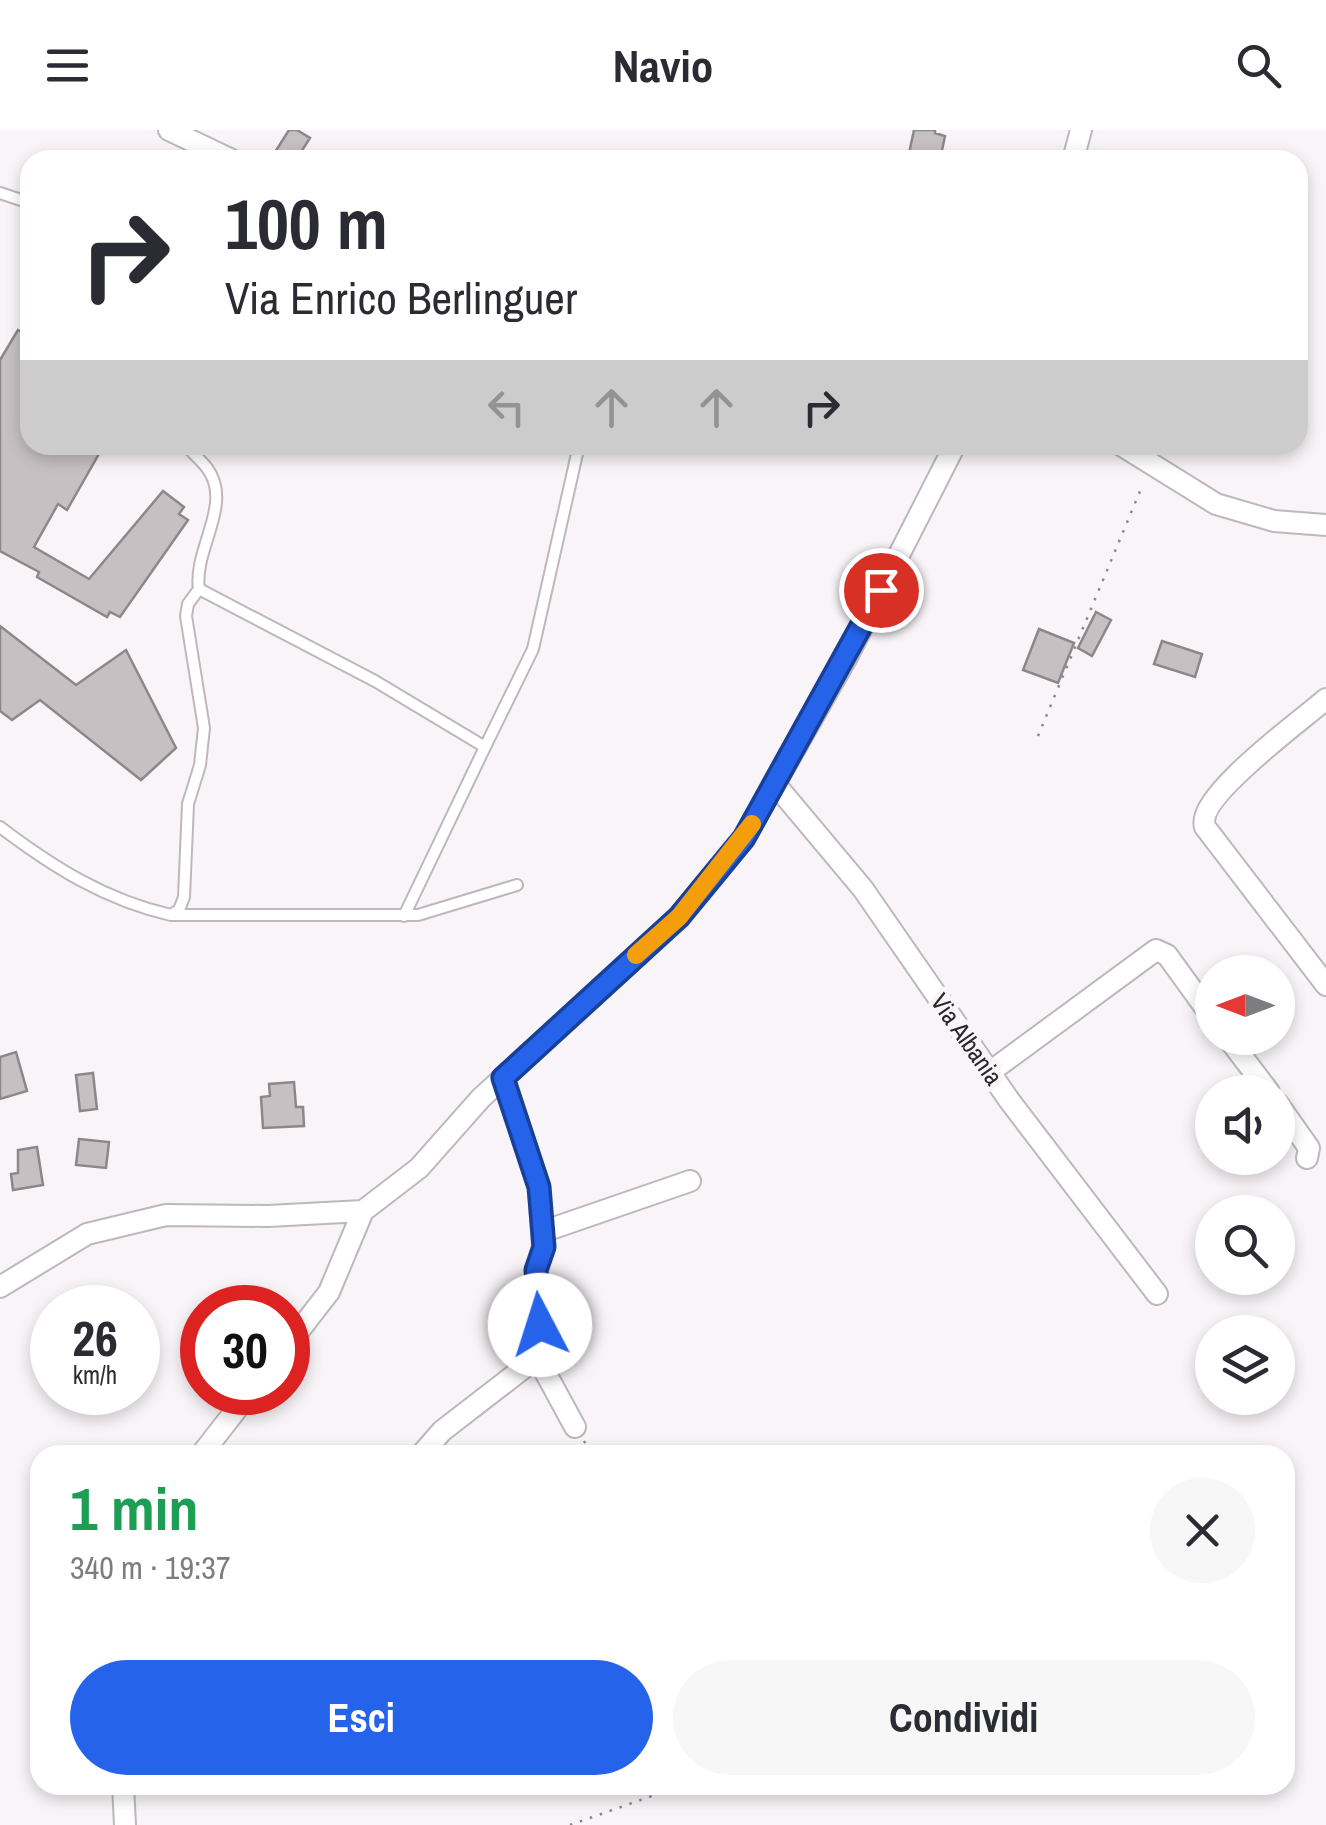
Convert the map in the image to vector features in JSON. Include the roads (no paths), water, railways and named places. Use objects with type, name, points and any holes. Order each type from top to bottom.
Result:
[{"type":"street","points":[[169,130],[211,150]]},
{"type":"street","points":[[310,1317],[329,1292],[364,1210],[419,1168],[503,1078],[679,917],[744,838],[847,657],[950,455]]},
{"type":"street","points":[[1137,455],[1216,504],[1274,521],[1326,525]]},
{"type":"street","points":[[1326,699],[1239,773],[1207,806],[1202,817],[1205,827],[1326,986]]},
{"type":"street","name":"Via Albania","points":[[775,784],[864,889],[990,1072],[1157,1294]]},
{"type":"street","points":[[990,1072],[1156,950],[1167,956],[1195,994]]},
{"type":"street","points":[[1241,1055],[1256,1075]]},
{"type":"street","points":[[430,1445],[543,1353],[536,1270],[544,1247],[539,1187],[503,1078]]},
{"type":"street","points":[[1295,1127],[1310,1148],[1307,1158]]},
{"type":"street","points":[[542,1232],[690,1182]]},
{"type":"street","points":[[0,1287],[87,1234],[166,1214],[268,1216],[364,1210]]},
{"type":"street","points":[[537,1357],[576,1427]]},
{"type":"street","points":[[209,1445],[232,1415]]},
{"type":"street","points":[[440,1434],[445,1445]]},
{"type":"street","points":[[124,1795],[125,1825]]},
{"type":"lane","points":[[171,915],[179,910],[184,897],[188,804],[200,765],[204,728],[186,616],[188,604],[199,589],[200,554],[217,499],[208,468],[196,455]]},
{"type":"lane","points":[[404,916],[533,650],[577,455]]},
{"type":"lane","points":[[199,589],[359,673],[485,747]]},
{"type":"lane","points":[[0,827],[6,837],[72,877],[107,895],[171,915],[418,915],[516,885]]}]
